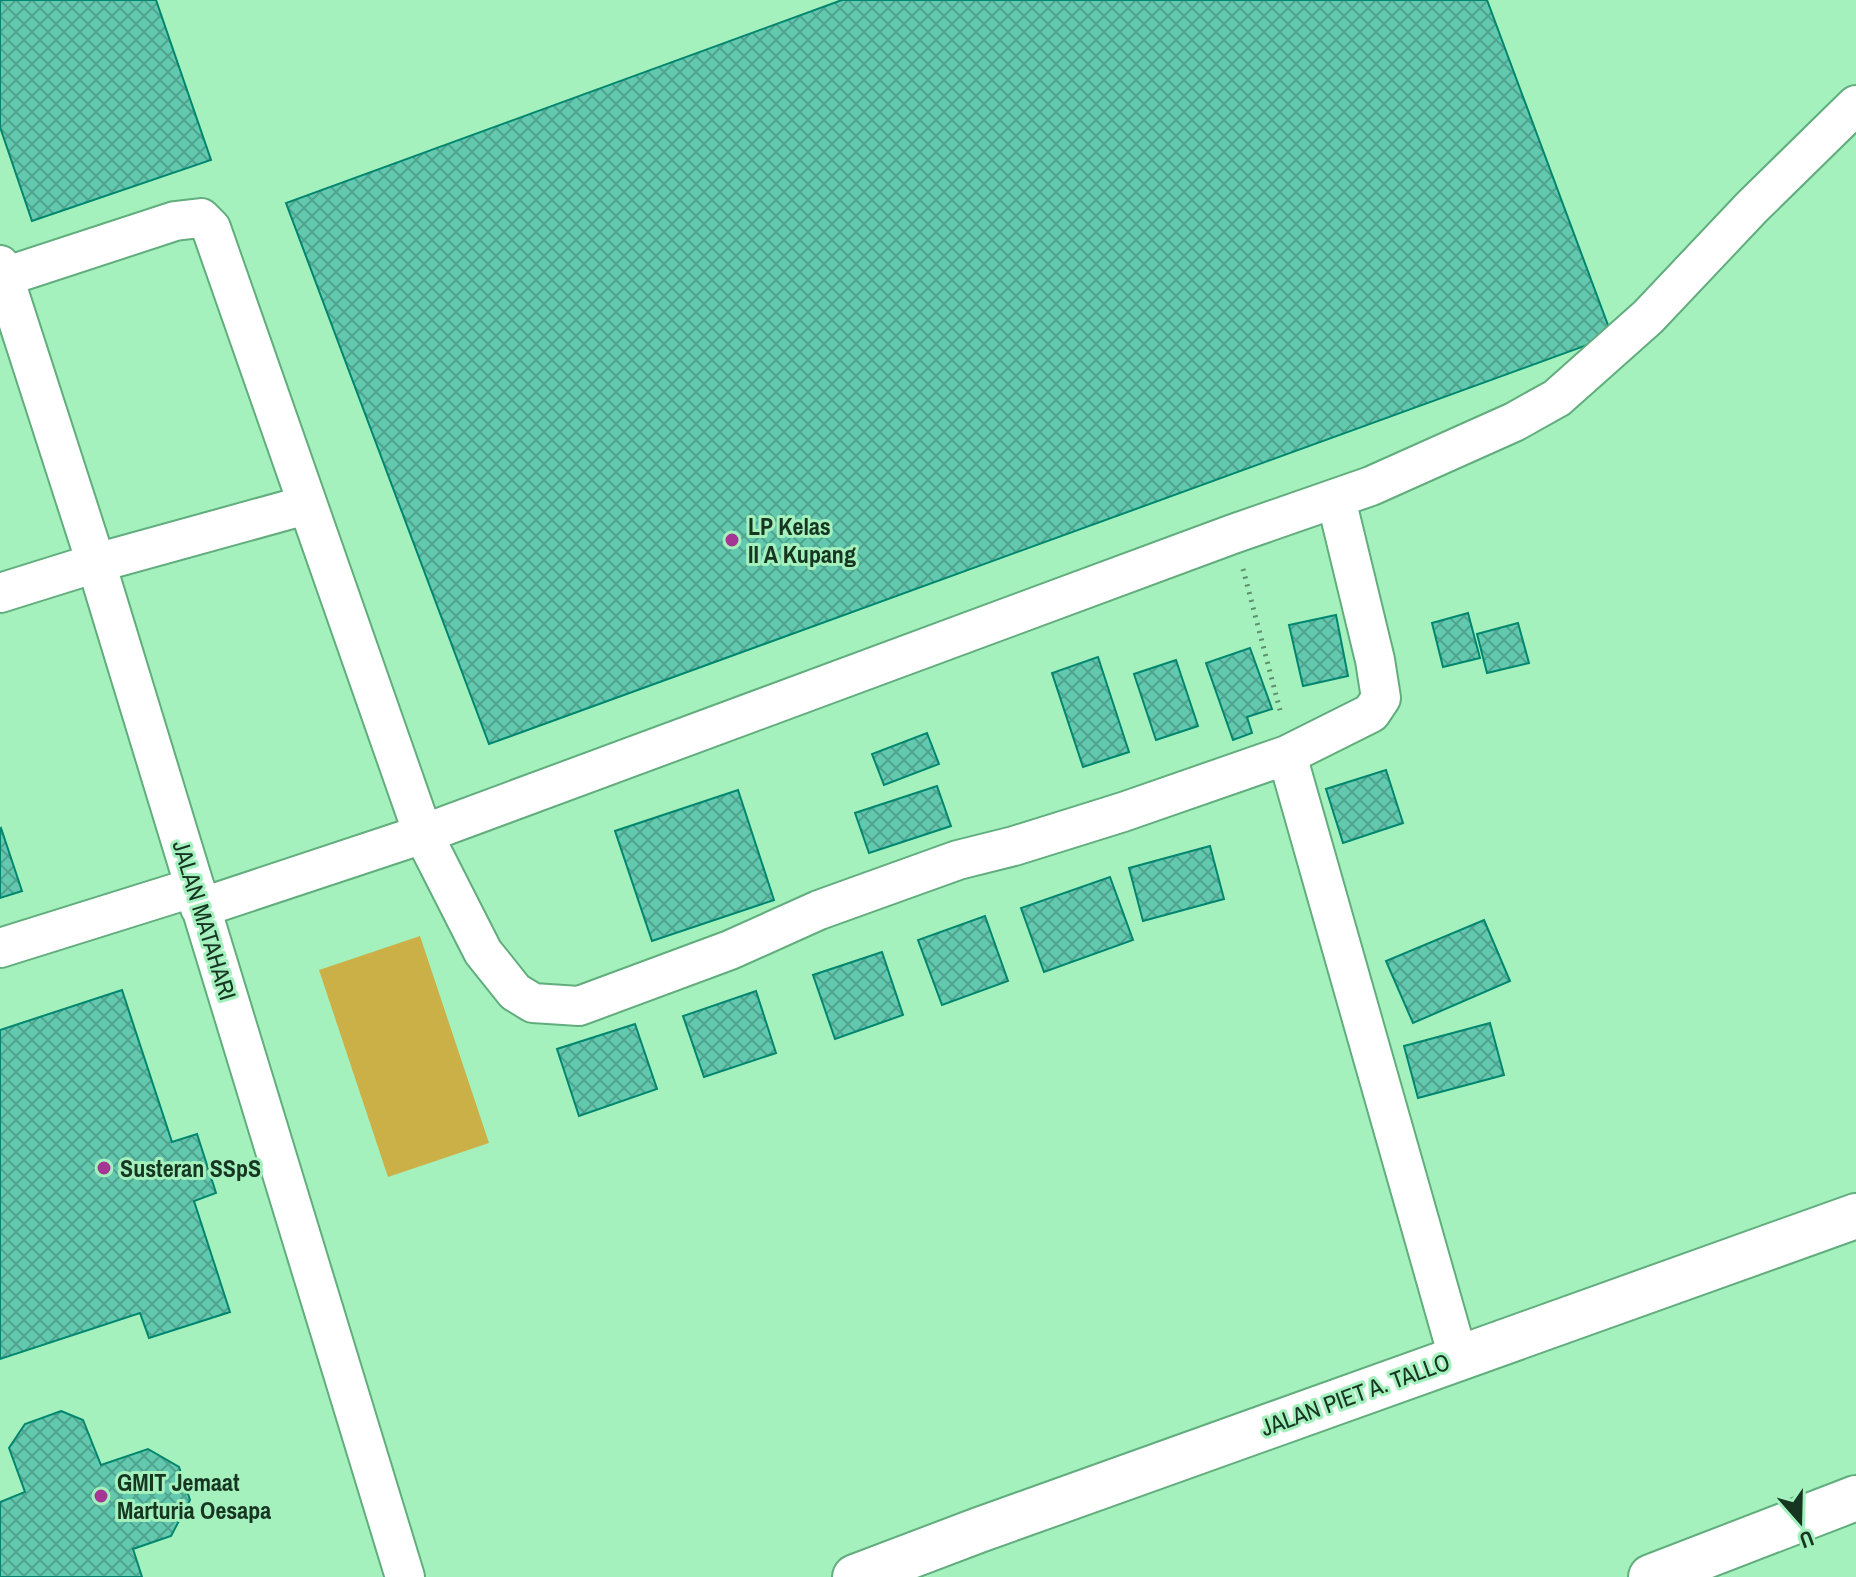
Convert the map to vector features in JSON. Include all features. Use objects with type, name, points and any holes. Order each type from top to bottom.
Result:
[{"type":"main road","name":"JALAN PIET A. TALLO","points":[[855,1577],[993,1524],[1856,1216]]},
{"type":"main road","points":[[1651,1577],[1856,1498]]},
{"type":"street","points":[[0,948],[198,898],[423,834],[1233,534],[1371,486],[1514,422],[1557,398],[1648,317],[1752,207],[1856,105]]},
{"type":"street","points":[[2,271],[162,225],[201,218],[211,228],[423,834],[483,952],[515,992],[533,1003],[579,1006],[730,950],[819,910],[958,860],[1123,812],[1287,755],[1371,713],[1381,698],[1375,660],[1336,499]]},
{"type":"street","name":"JALAN MATAHARI","points":[[2,271],[96,563],[405,1577]]},
{"type":"street","points":[[0,593],[306,505]]},
{"type":"street","points":[[1287,755],[1458,1357]]},
{"type":"path","points":[[1233,534],[1279,705],[1287,755]]},
{"type":"shaded area","points":[[420,936],[489,1143],[388,1177],[319,970]]},
{"type":"building","points":[[0,0],[156,0],[211,160],[32,221],[0,127]]},
{"type":"building","name":"LP Kelas II A Kupang","points":[[842,0],[1487,0],[1612,336],[489,744],[286,203]]},
{"type":"building","points":[[1468,613],[1480,658],[1443,667],[1432,623]]},
{"type":"building","points":[[1336,615],[1348,676],[1303,686],[1289,625]]},
{"type":"building","points":[[1518,623],[1529,663],[1487,673],[1477,634]]},
{"type":"building","points":[[1250,648],[1272,709],[1247,717],[1252,733],[1233,740],[1206,663]]},
{"type":"building","points":[[1098,657],[1129,752],[1083,767],[1052,673]]},
{"type":"building","points":[[1176,660],[1198,726],[1156,740],[1134,674]]},
{"type":"building","points":[[927,733],[939,764],[884,785],[872,754]]},
{"type":"building","points":[[1386,770],[1403,823],[1343,843],[1326,789]]},
{"type":"building","points":[[937,786],[951,826],[869,853],[855,813]]},
{"type":"building","points":[[738,790],[774,900],[652,941],[615,831]]},
{"type":"building","points":[[0,829],[22,891],[0,898]]},
{"type":"building","points":[[1210,846],[1224,899],[1143,921],[1129,868]]},
{"type":"building","points":[[1110,877],[1133,940],[1044,972],[1021,908]]},
{"type":"building","points":[[985,916],[1008,981],[942,1005],[918,940]]},
{"type":"building","points":[[1484,920],[1510,981],[1413,1023],[1386,961]]},
{"type":"building","points":[[882,952],[903,1015],[835,1039],[813,975]]},
{"type":"building","name":"Susteran SSpS","points":[[122,990],[172,1142],[197,1134],[216,1193],[194,1201],[230,1312],[149,1338],[140,1313],[0,1359],[0,1030]]},
{"type":"building","points":[[756,991],[776,1053],[704,1077],[683,1016]]},
{"type":"building","points":[[1490,1023],[1504,1075],[1418,1098],[1404,1046]]},
{"type":"building","points":[[635,1024],[657,1089],[579,1116],[557,1049]]},
{"type":"building","name":"GMIT Jemaat Marturia Oesapa","points":[[61,1411],[83,1420],[101,1465],[148,1449],[179,1467],[190,1500],[171,1536],[133,1549],[142,1577],[0,1577],[0,1502],[25,1492],[9,1448],[25,1424]]},
{"type":"place","name":"LP Kelas II A Kupang","points":[[732,540]]},
{"type":"place","name":"Susteran SSpS","points":[[104,1168]]},
{"type":"place","name":"GMIT Jemaat Marturia Oesapa","points":[[101,1496]]}]
